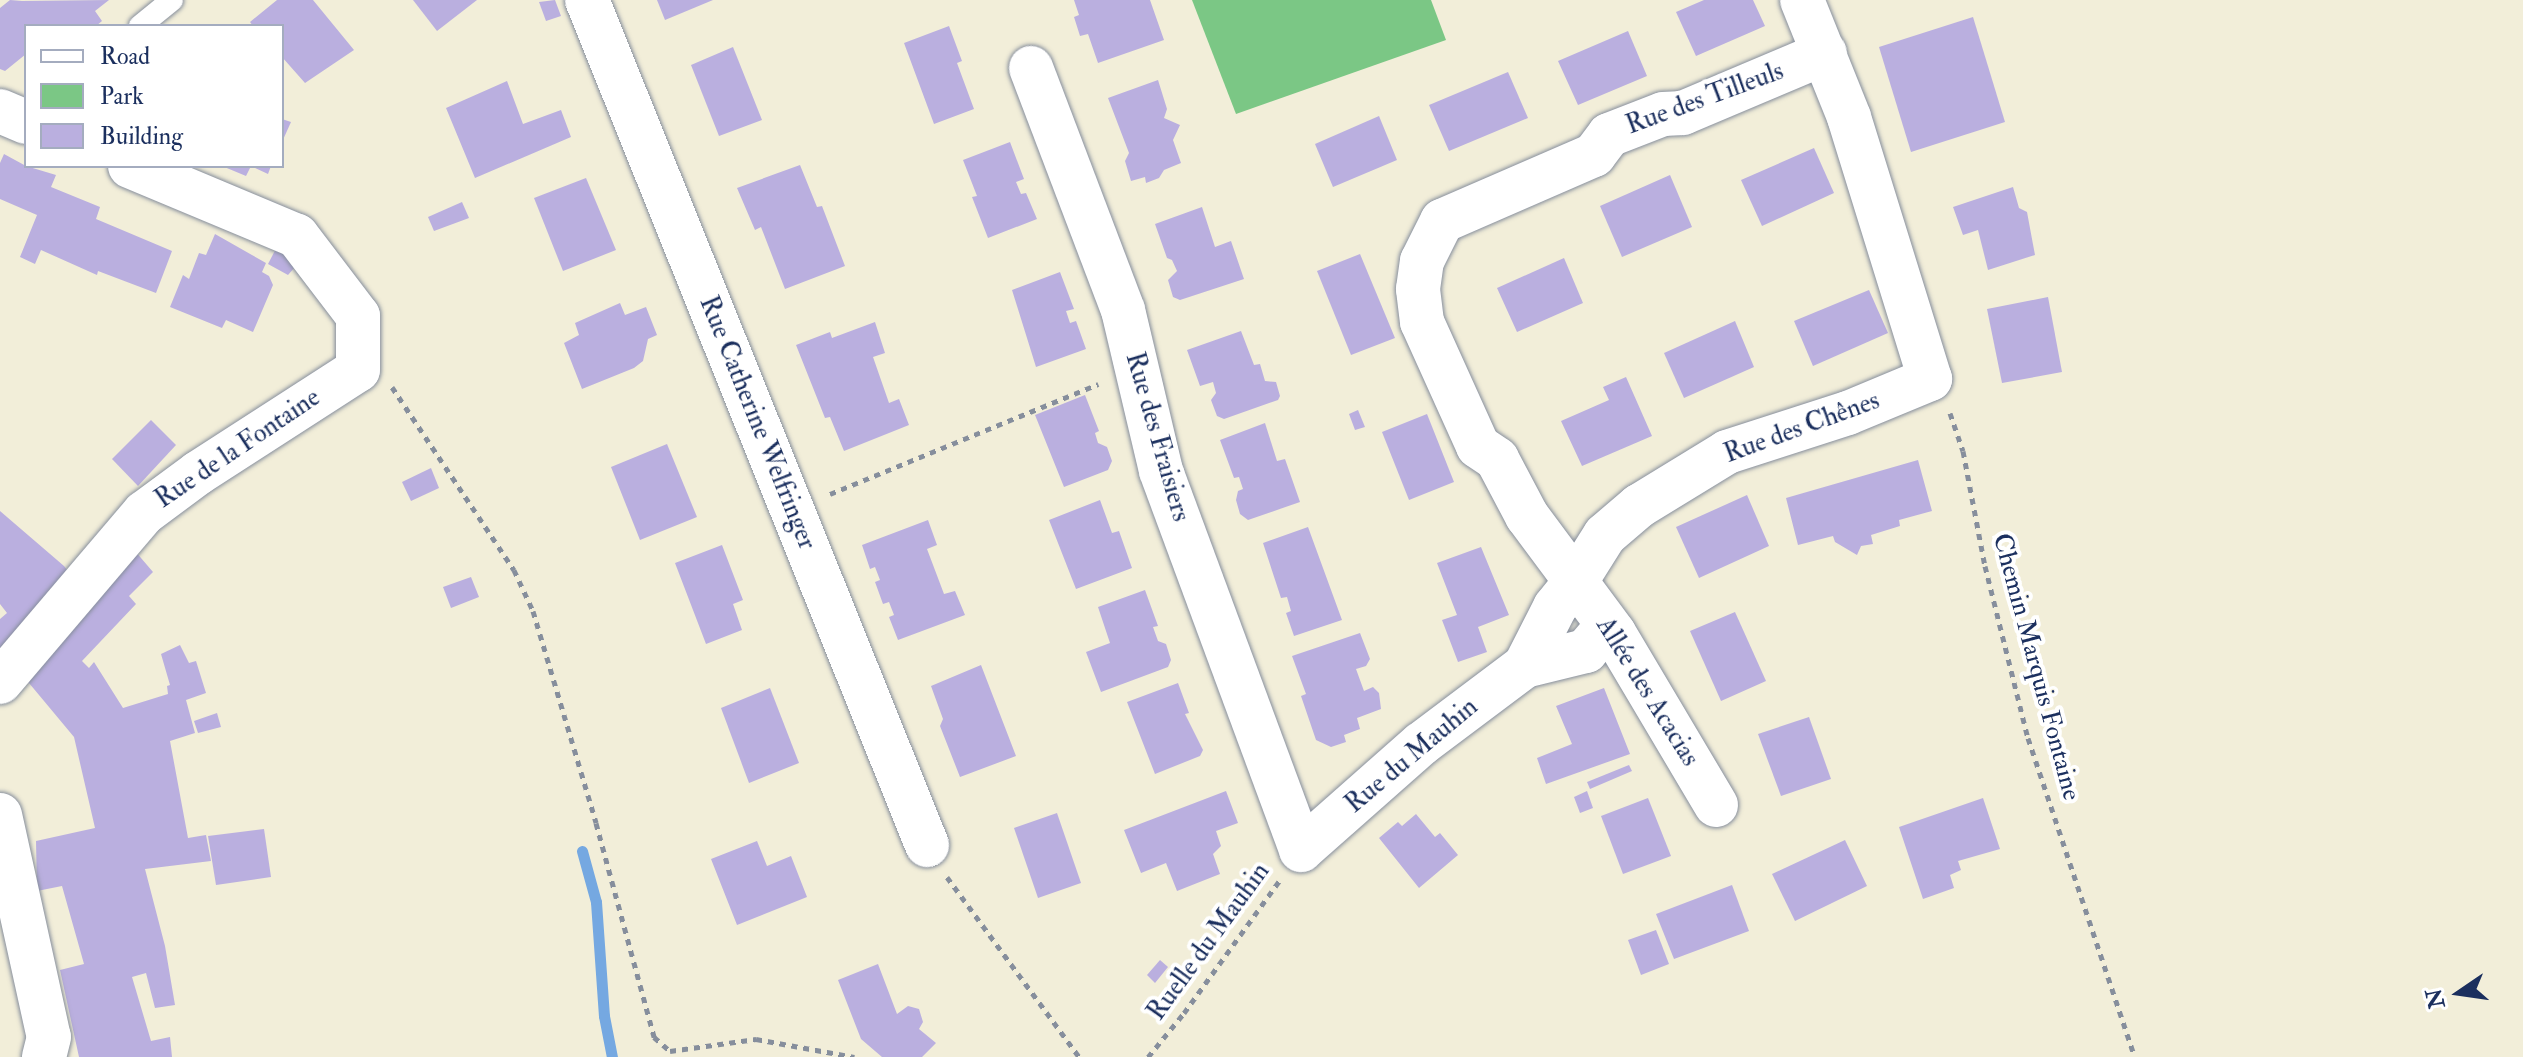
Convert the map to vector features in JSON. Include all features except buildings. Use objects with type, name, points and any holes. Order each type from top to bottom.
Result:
[{"type":"street","name":"Rue Catherine Welfringer","points":[[587,0],[927,845]]},
{"type":"street","points":[[1802,0],[1849,117],[1930,379]]},
{"type":"street","name":"Rue des Tilleuls","points":[[1576,581],[1527,516],[1497,459],[1478,446],[1422,322],[1418,289],[1422,261],[1442,221],[1594,155],[1609,135],[1663,114],[1683,113],[1825,53]]},
{"type":"street","name":"Rue des Fraisiers","points":[[1031,68],[1123,310],[1161,471],[1301,850]]},
{"type":"street","points":[[0,111],[24,121]]},
{"type":"street","points":[[135,168],[297,236],[358,316],[358,361]]},
{"type":"street","name":"Rue de la Fontaine","points":[[0,682],[144,513],[358,361]]},
{"type":"street","name":"Rue des Chênes","points":[[1576,581],[1605,535],[1628,515],[1727,452],[1848,413],[1930,379]]},
{"type":"street","name":"Allée des Acacias","points":[[1576,581],[1607,626],[1716,805]]},
{"type":"street","name":"Rue du Mauhin","points":[[1525,666],[1555,607],[1576,581]]},
{"type":"street","name":"Rue du Mauhin","points":[[1301,850],[1421,744],[1525,666],[1586,651],[1607,626]]},
{"type":"street","points":[[0,815],[49,1037],[44,1057]]},
{"type":"lane","points":[[142,24],[172,0]]},
{"type":"path","points":[[358,361],[381,370],[514,570],[533,611],[596,823],[654,1037],[670,1051],[756,1039],[854,1057]]},
{"type":"path","points":[[792,509],[1137,371]]},
{"type":"path","name":"Chemin Marquis Fontaine","points":[[1930,379],[1950,413],[1963,451],[1985,566],[2028,738],[2135,1057]]},
{"type":"path","points":[[927,845],[948,880],[1079,1057]]},
{"type":"path","name":"Ruelle du Mauhin","points":[[1148,1057],[1184,1013],[1301,850]]},
{"type":"green space","points":[[1192,0],[1431,0],[1446,40],[1236,114]]},
{"type":"waterway","points":[[582,851],[596,902],[604,1016],[612,1057]]}]
